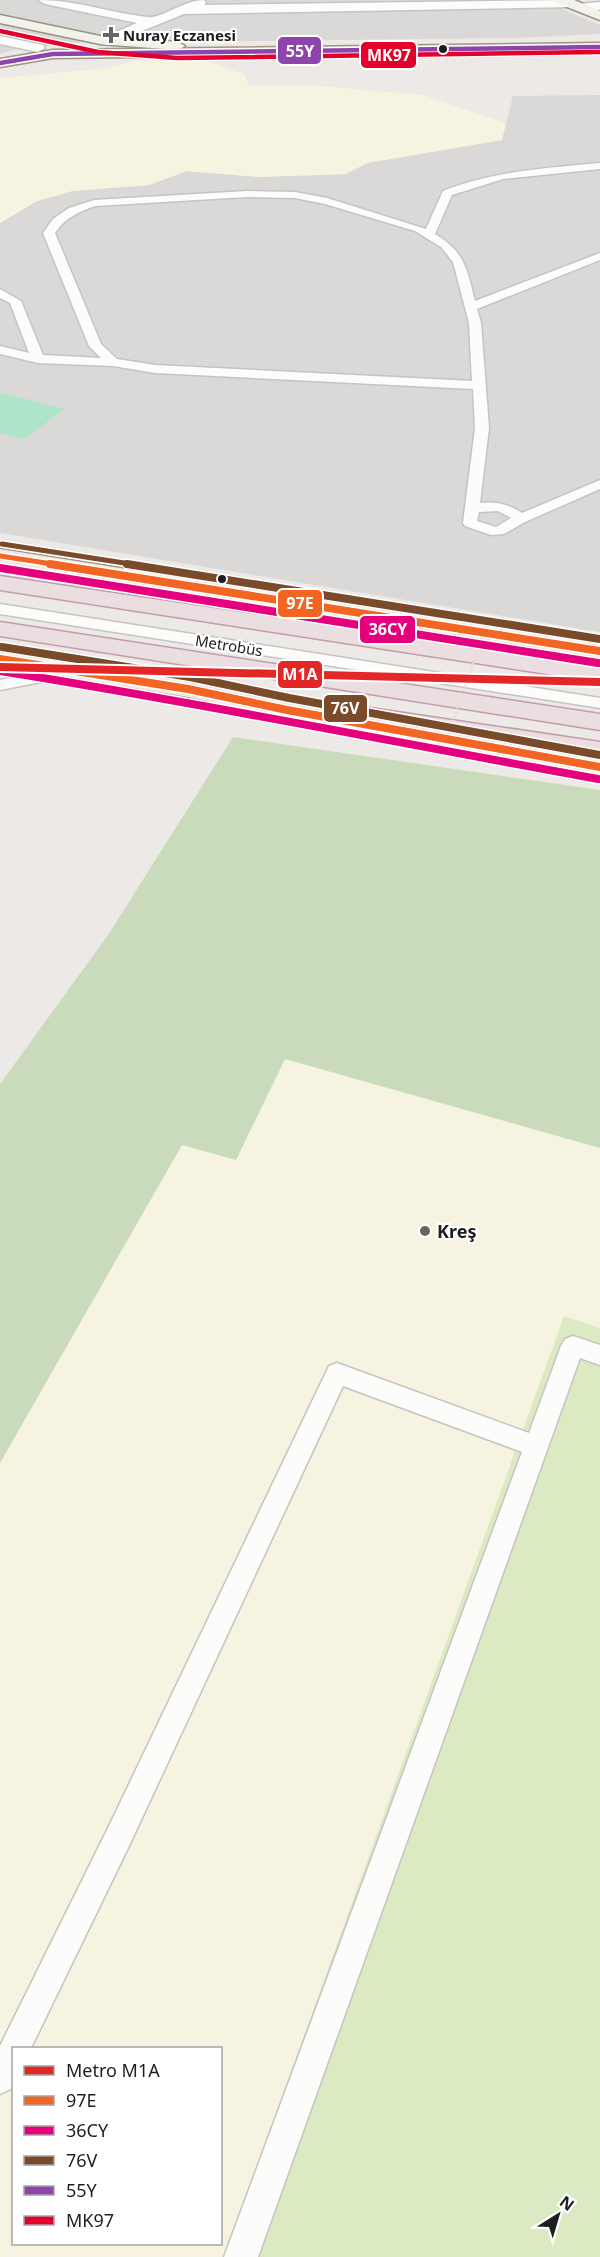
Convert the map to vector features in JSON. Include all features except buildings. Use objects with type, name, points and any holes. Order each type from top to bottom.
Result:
[{"type":"highway","points":[[0,565],[81,578],[157,582]]},
{"type":"highway","points":[[0,583],[600,674]]},
{"type":"highway","points":[[0,629],[600,722]]},
{"type":"highway","points":[[188,688],[274,699],[600,750]]},
{"type":"main road","points":[[0,56],[38,48],[81,46],[600,40]]},
{"type":"main road","points":[[81,46],[103,48],[105,44]]},
{"type":"main road","points":[[0,71],[77,65],[103,59],[108,57],[105,44]]},
{"type":"main road","points":[[0,63],[105,44],[600,47]]},
{"type":"main road","points":[[0,556],[600,651]]},
{"type":"main road","points":[[0,659],[188,688],[298,712],[600,767]]},
{"type":"street","points":[[45,0],[150,22]]},
{"type":"street","points":[[105,44],[150,22],[206,0]]},
{"type":"street","points":[[178,10],[571,4],[600,6]]},
{"type":"street","points":[[571,4],[600,16]]},
{"type":"street","points":[[0,19],[105,44],[178,46]]},
{"type":"street","points":[[150,22],[141,28],[146,37],[178,46]]},
{"type":"street","points":[[0,40],[38,48]]},
{"type":"lane","points":[[429,235],[447,193],[469,183],[488,177],[600,166]]},
{"type":"lane","points":[[113,362],[95,346],[49,233],[57,221],[73,210],[94,203],[172,196],[295,195],[327,201],[419,229],[445,245],[459,261],[475,322],[482,428],[470,523],[491,531],[503,530],[520,519],[600,484]]},
{"type":"lane","points":[[471,307],[600,256]]},
{"type":"lane","points":[[0,293],[15,302],[38,359]]},
{"type":"lane","points":[[0,351],[38,359],[113,362],[155,369],[479,385]]},
{"type":"lane","points":[[472,509],[482,506],[500,507],[508,509],[520,519]]},
{"type":"lane","name":"Metrobüs","points":[[0,609],[600,703]]},
{"type":"lane","points":[[0,685],[76,671]]},
{"type":"lane","points":[[241,2257],[573,1346],[600,1355]]},
{"type":"lane","points":[[15,2047],[120,1836],[337,1373],[537,1447]]},
{"type":"lane","points":[[0,2078],[12,2054]]},
{"type":"path","points":[[442,756],[487,622]]},
{"type":"shaded area","points":[[0,0],[547,0],[569,12],[506,11],[515,38],[180,42],[105,36],[0,16]]},
{"type":"shaded area","points":[[505,11],[569,12],[600,25],[600,34],[515,38]]},
{"type":"shaded area","points":[[0,22],[94,41],[13,50],[0,54]]},
{"type":"shaded area","points":[[200,59],[244,74],[249,86],[320,86],[423,95],[506,123],[502,140],[367,163],[346,174],[258,177],[187,171],[149,185],[72,191],[37,201],[0,223],[0,78],[107,68],[133,61]]},
{"type":"shaded area","points":[[600,95],[600,632],[0,533],[0,223],[37,201],[72,191],[149,185],[187,171],[258,177],[346,174],[367,163],[502,140],[513,96]]},
{"type":"shaded area","points":[[233,737],[600,790],[600,2257],[0,2257],[0,1084],[108,935]]},
{"type":"green space","points":[[0,392],[64,409],[24,440],[0,433]]},
{"type":"green space","points":[[233,737],[600,790],[600,1148],[285,1059],[236,1160],[182,1145],[0,1463],[0,1084],[108,935]]},
{"type":"green space","points":[[564,1316],[600,1328],[600,2257],[224,2257]]},
{"type":"metro line","name":"M1A","points":[[0,667],[600,682]]},
{"type":"transit line","name":"MK97","points":[[0,31],[98,52],[177,58],[600,52]]},
{"type":"transit line","name":"55Y","points":[[0,63],[53,54],[600,47]]},
{"type":"transit line","name":"76V","points":[[2,544],[600,639]]},
{"type":"transit line","name":"97E","points":[[0,556],[600,651]]},
{"type":"transit line","name":"36CY","points":[[0,568],[598,663]]},
{"type":"transit line","name":"76V","points":[[2,647],[190,677],[289,698],[600,755]]},
{"type":"transit line","name":"97E","points":[[0,659],[188,689],[287,710],[600,767]]},
{"type":"transit line","name":"36CY","points":[[0,671],[186,701],[285,722],[598,779]]},
{"type":"place","name":"Nuray Eczanesi","points":[[111,35]]},
{"type":"place","name":"Kreş","points":[[425,1231]]}]
